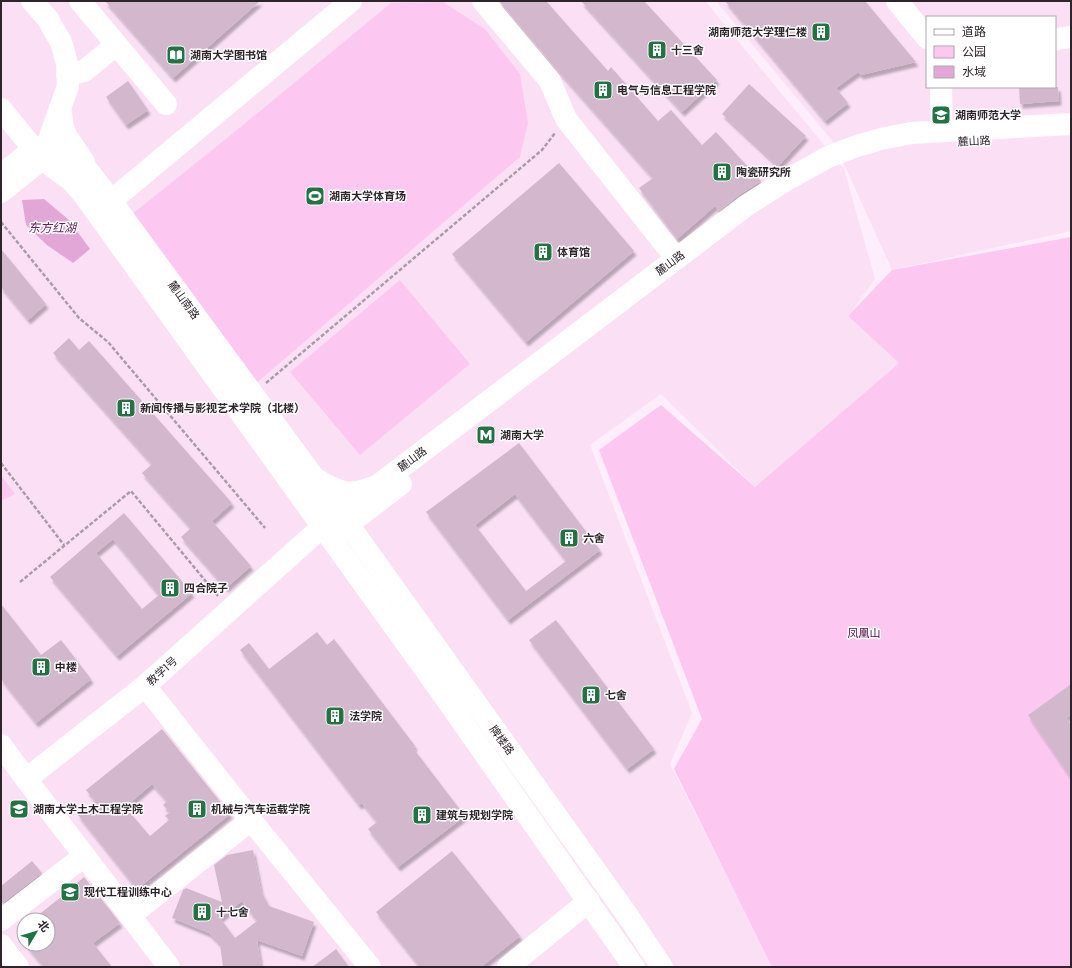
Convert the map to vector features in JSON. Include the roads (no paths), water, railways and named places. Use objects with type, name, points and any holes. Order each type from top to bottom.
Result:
[{"type":"main road","points":[[1,192],[40,152],[60,108],[68,86],[67,63],[61,42],[48,18],[32,1]]},
{"type":"main road","points":[[80,1],[166,104]]},
{"type":"main road","points":[[60,108],[63,128],[67,137],[106,193],[351,1]]},
{"type":"main road","points":[[483,1],[550,81],[566,119],[676,258]]},
{"type":"main road","points":[[897,1],[926,37]]},
{"type":"main road","points":[[1056,39],[1071,37]]},
{"type":"main road","points":[[67,75],[84,71],[116,44]]},
{"type":"main road","points":[[941,88],[942,131]]},
{"type":"main road","points":[[1,109],[40,152]]},
{"type":"main road","name":"麓山路","points":[[381,491],[676,258],[747,205],[785,181],[828,157],[881,139],[911,133],[1071,124]]},
{"type":"main road","name":"麓山路","points":[[326,532],[755,215],[826,172],[870,155],[895,148],[920,144],[1071,137]]},
{"type":"main road","points":[[1,175],[22,157],[40,152]]},
{"type":"main road","name":"麓山南路","points":[[40,152],[63,153],[89,172],[106,193],[344,519]]},
{"type":"main road","name":"麓山南路","points":[[40,152],[71,180],[84,195],[326,532]]},
{"type":"main road","points":[[314,477],[329,486],[350,493],[381,491],[367,524],[366,534],[372,557]]},
{"type":"main road","name":"牌楼路","points":[[344,519],[662,967]]},
{"type":"main road","name":"教学1号","points":[[26,779],[145,686],[229,610],[326,532]]},
{"type":"main road","name":"牌楼路","points":[[326,532],[440,690],[634,967]]},
{"type":"main road","points":[[145,686],[370,967]]},
{"type":"main road","points":[[1,745],[169,967]]},
{"type":"main road","points":[[130,916],[251,820]]},
{"type":"main road","points":[[1,920],[84,856]]},
{"type":"main road","points":[[508,967],[589,901]]},
{"type":"main road","points":[[1,945],[18,967]]},
{"type":"water","name":"东方红湖","points":[[44,199],[69,220],[90,249],[73,263],[47,245],[26,225],[22,200]]},
{"type":"place","name":"湖南师范大学理仁楼","points":[[821,32]]},
{"type":"place","name":"十三舍","points":[[657,50]]},
{"type":"place","name":"湖南大学图书馆","points":[[176,55]]},
{"type":"place","name":"电气与信息工程学院","points":[[603,90]]},
{"type":"place","name":"湖南师范大学","points":[[941,115]]},
{"type":"place","name":"陶瓷研究所","points":[[722,172]]},
{"type":"place","name":"湖南大学体育场","points":[[315,196]]},
{"type":"place","name":"体育馆","points":[[543,252]]},
{"type":"place","name":"新闻传播与影视艺术学院（北楼）","points":[[126,408]]},
{"type":"place","name":"湖南大学","points":[[486,435]]},
{"type":"place","name":"六舍","points":[[569,538]]},
{"type":"place","name":"四合院子","points":[[170,588]]},
{"type":"place","name":"中楼","points":[[41,667]]},
{"type":"place","name":"七舍","points":[[591,695]]},
{"type":"place","name":"法学院","points":[[335,716]]},
{"type":"place","name":"湖南大学土木工程学院","points":[[19,809]]},
{"type":"place","name":"机械与汽车运载学院","points":[[197,809]]},
{"type":"place","name":"建筑与规划学院","points":[[422,815]]},
{"type":"place","name":"现代工程训练中心","points":[[70,892]]},
{"type":"place","name":"十七舍","points":[[202,912]]},
{"type":"park label","name":"凤凰山","points":[[864,633]]}]
